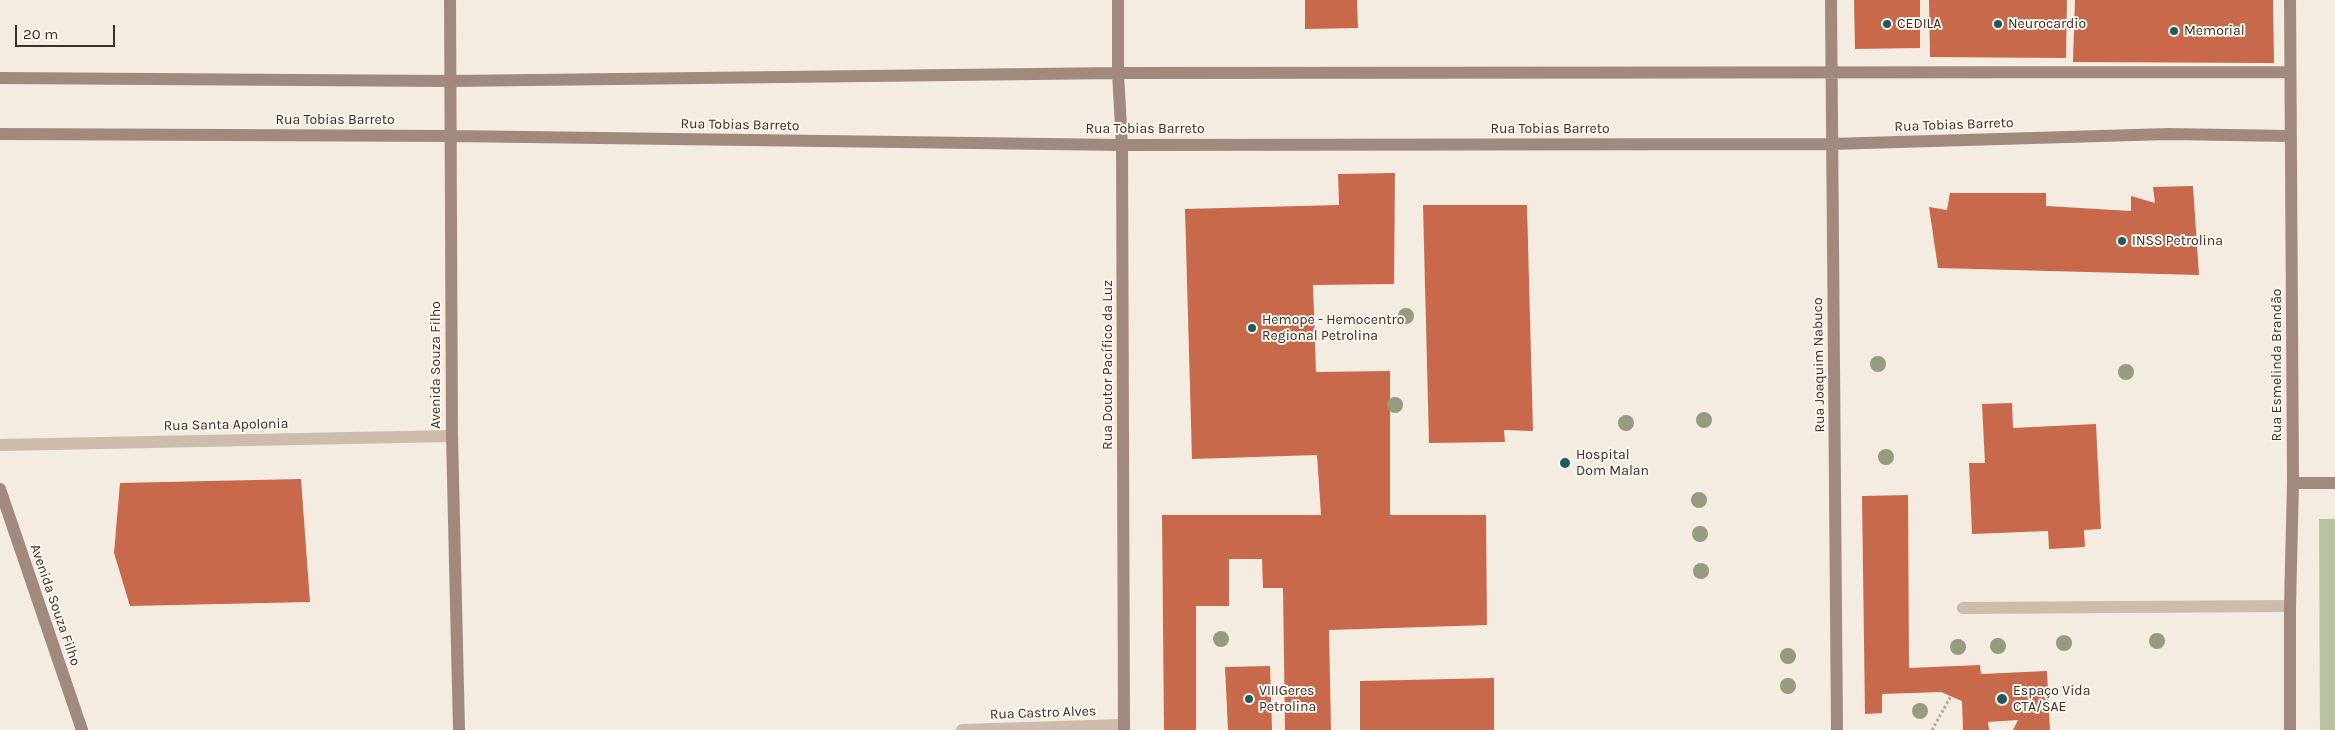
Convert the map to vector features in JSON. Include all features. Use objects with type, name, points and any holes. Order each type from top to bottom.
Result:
[{"type":"street","name":"Avenida Souza Filho","points":[[450,0],[452,436],[459,730]]},
{"type":"street","name":"Rua Doutor Pacífico da Luz","points":[[1118,0],[1118,72],[1122,145],[1124,728]]},
{"type":"street","name":"Rua Joaquim Nabuco","points":[[1831,0],[1837,730]]},
{"type":"street","name":"Rua Esmelinda Brandão","points":[[2290,0],[2293,483],[2290,606],[2290,730]]},
{"type":"street","points":[[0,78],[450,80],[1118,72],[2290,72]]},
{"type":"street","name":"Rua Tobias Barreto","points":[[0,134],[451,136],[1122,145],[1831,144],[2168,134],[2290,136]]},
{"type":"street","name":"Rua Santa Apolonia","points":[[0,444],[452,436]]},
{"type":"street","points":[[2293,483],[2335,483]]},
{"type":"street","name":"Avenida Souza Filho","points":[[0,489],[82,730]]},
{"type":"street","points":[[1963,608],[2290,606]]},
{"type":"street","name":"Rua Castro Alves","points":[[962,730],[1124,728]]},
{"type":"path","points":[[1932,730],[1951,696]]},
{"type":"green space","points":[[2319,519],[2335,519],[2335,730],[2320,730]]},
{"type":"building","points":[[1305,0],[1357,0],[1358,28],[1305,29]]},
{"type":"building","name":"CEDILA","points":[[1854,0],[1920,0],[1920,48],[1855,49]]},
{"type":"building","name":"Neurocardio","points":[[1929,0],[2067,0],[2066,58],[1930,57]]},
{"type":"building","name":"Memorial","points":[[2075,0],[2273,0],[2274,63],[2073,62]]},
{"type":"building","points":[[1395,173],[1394,284],[1313,285],[1316,372],[1390,371],[1390,515],[1486,515],[1487,625],[1329,630],[1331,730],[1285,730],[1283,588],[1263,588],[1262,559],[1229,559],[1229,606],[1196,606],[1196,730],[1164,730],[1162,515],[1321,515],[1317,455],[1192,459],[1185,209],[1339,205],[1338,174]]},
{"type":"building","points":[[2193,186],[2199,275],[1938,268],[1929,207],[1947,210],[1950,193],[2046,193],[2046,206],[2131,211],[2131,196],[2155,203],[2153,187]]},
{"type":"building","points":[[1423,205],[1527,205],[1533,431],[1504,430],[1505,442],[1429,443]]},
{"type":"building","points":[[2012,403],[2013,428],[2096,424],[2101,529],[2084,530],[2085,547],[2049,549],[2048,531],[1972,534],[1969,463],[1985,463],[1982,404]]},
{"type":"building","points":[[301,479],[310,602],[130,606],[114,553],[120,483]]},
{"type":"building","points":[[1908,495],[1909,668],[1980,665],[1981,674],[2047,671],[2050,730],[2013,730],[2018,720],[1988,722],[1989,730],[1963,730],[1962,701],[1941,692],[1882,694],[1882,713],[1865,714],[1862,496]]},
{"type":"building","name":"VIIIGeres Petrolina","points":[[1270,666],[1272,730],[1228,730],[1225,667]]},
{"type":"building","points":[[1494,678],[1494,730],[1360,730],[1360,681]]},
{"type":"place","name":"CEDILA","points":[[1887,24]]},
{"type":"place","name":"Neurocardio","points":[[1998,24]]},
{"type":"place","name":"Memorial","points":[[2174,31]]},
{"type":"place","name":"INSS Petrolina","points":[[2122,241]]},
{"type":"place","name":"Hemope - Hemocentro Regional Petrolina","points":[[1252,328]]},
{"type":"place","name":"Hospital Dom Malan","points":[[1565,463]]},
{"type":"place","name":"VIIIGeres Petrolina","points":[[1249,699]]},
{"type":"place","name":"Espaço Vida CTA/SAE","points":[[2002,699]]}]
